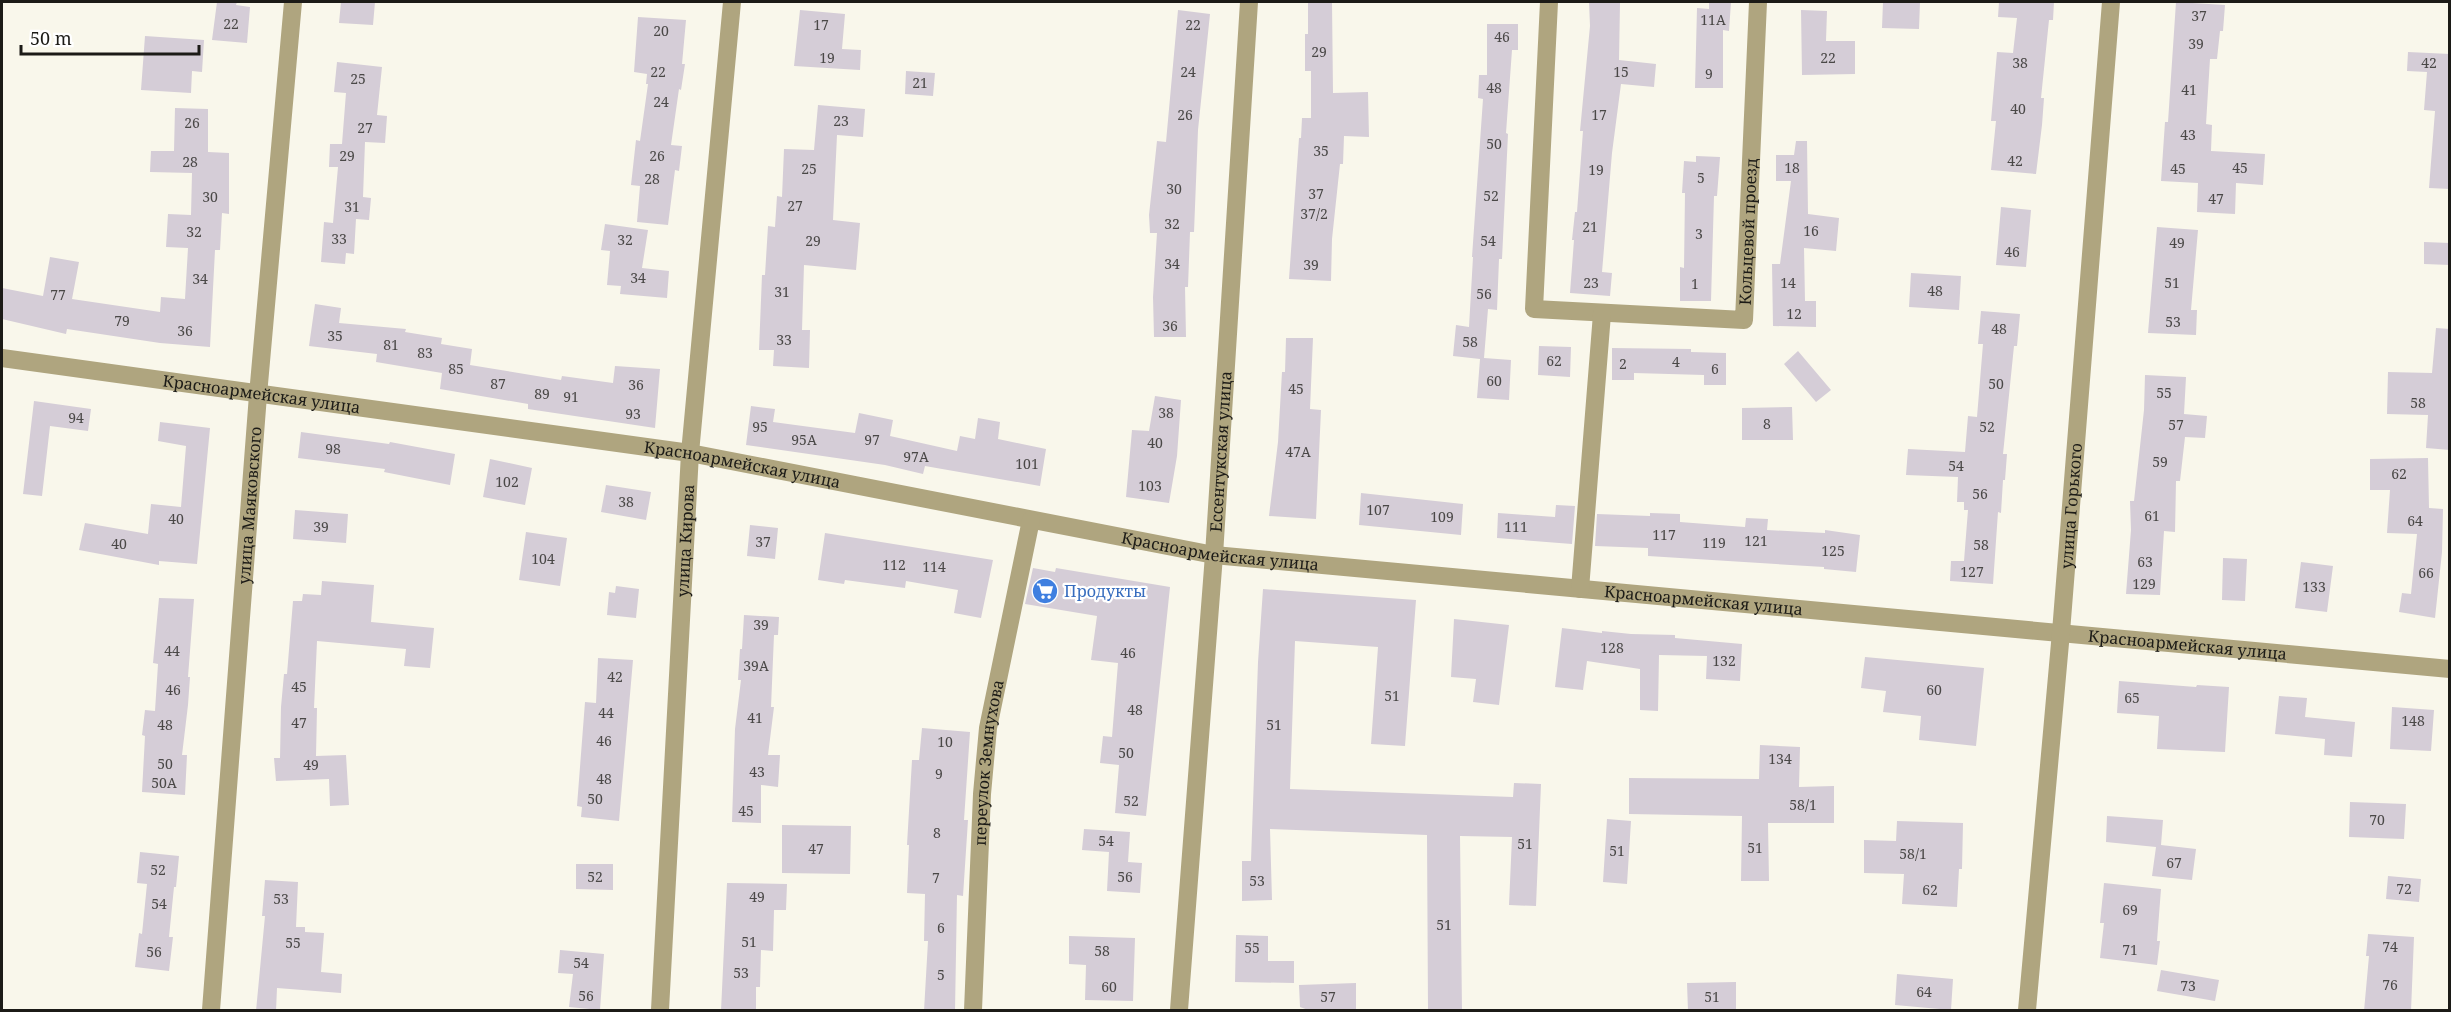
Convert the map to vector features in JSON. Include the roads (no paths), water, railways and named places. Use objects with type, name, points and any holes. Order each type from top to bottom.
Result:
[{"type":"street","name":"улица Маяковского","points":[[211,1011],[258,395],[293,2]]},
{"type":"street","name":"улица Кирова","points":[[660,1011],[690,453],[732,2]]},
{"type":"street","name":"Ессентукская улица","points":[[1179,1011],[1214,555],[1249,2]]},
{"type":"street","name":"Кольцевой проезд","points":[[1549,2],[1534,309],[1744,320],[1758,2]]},
{"type":"street","name":"улица Горького","points":[[2027,1011],[2061,632],[2111,2]]},
{"type":"street","points":[[1580,589],[1602,314]]},
{"type":"street","name":"Красноармейская улица","points":[[2,358],[690,453],[1214,555],[2450,669]]},
{"type":"street","name":"переулок Земнухова","points":[[973,1011],[982,794],[988,728],[1031,520]]},
{"type":"place","name":"Продукты","points":[[1045,591]]}]
